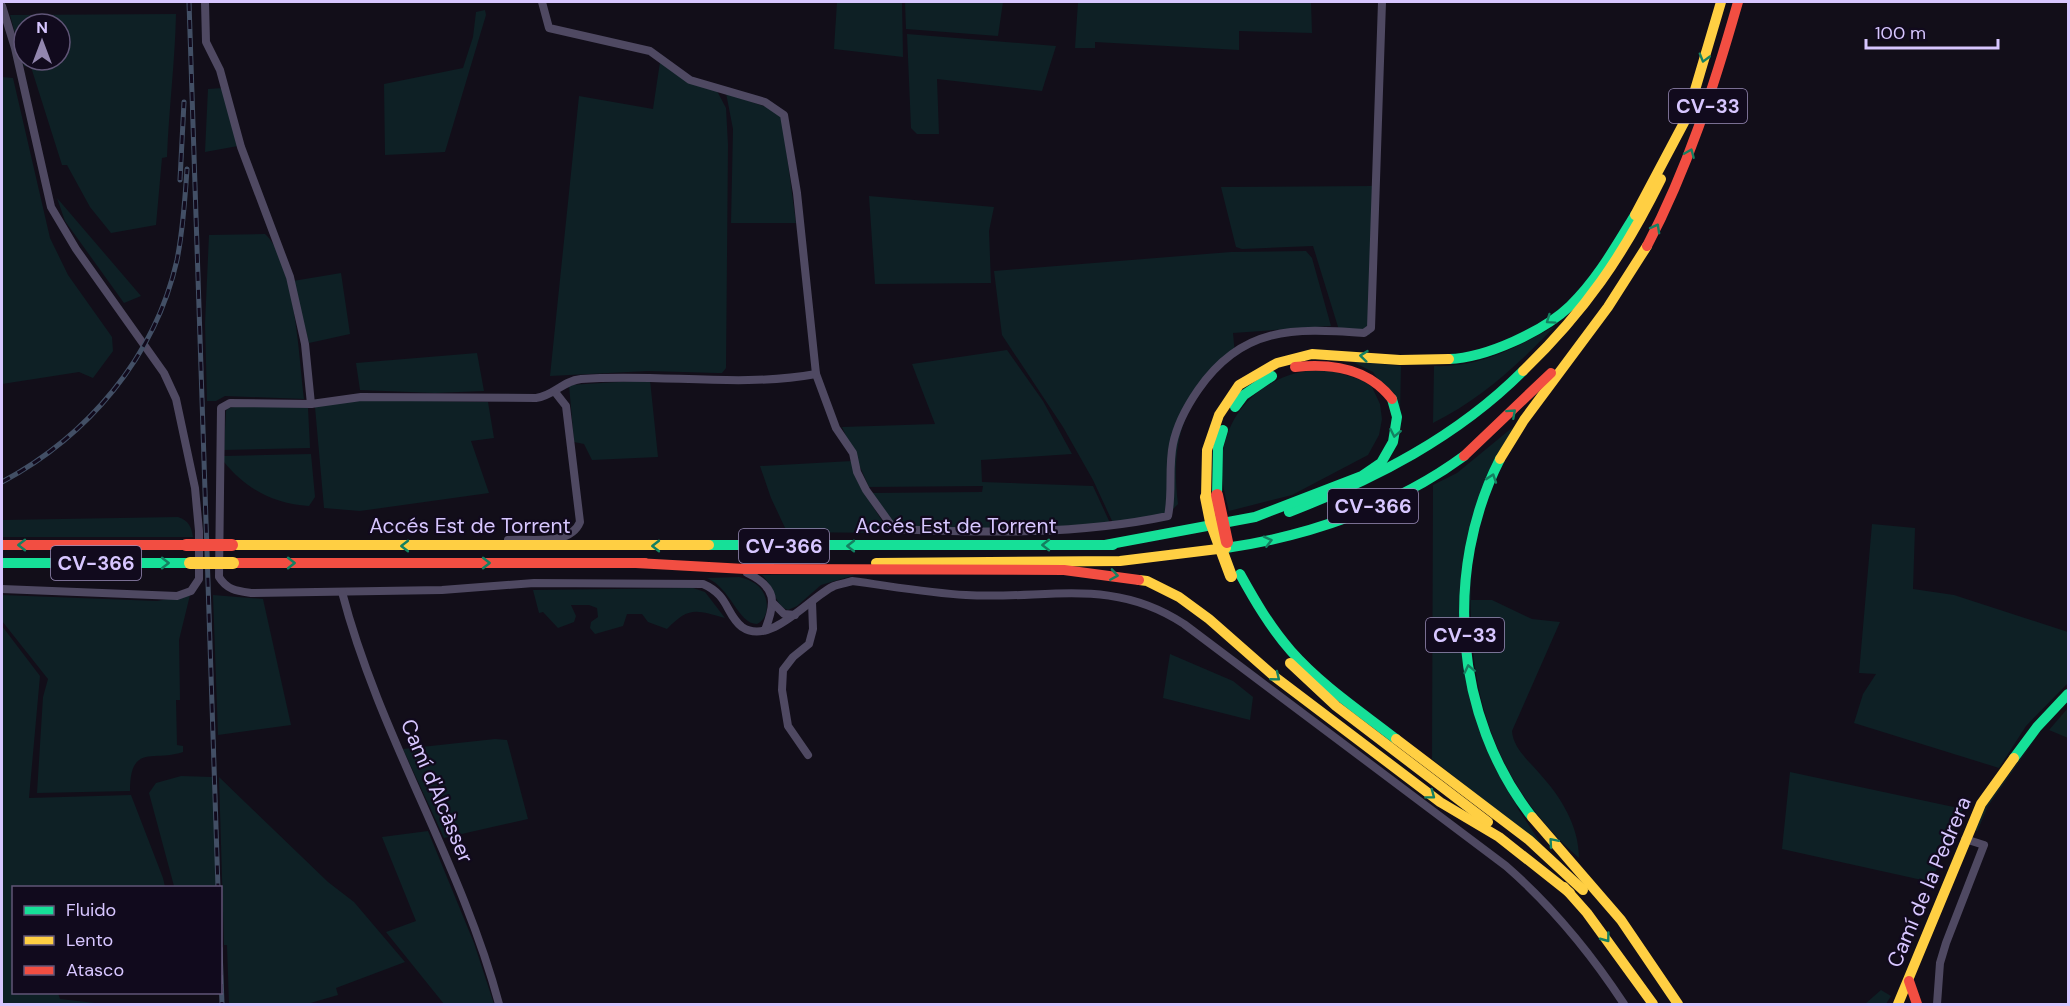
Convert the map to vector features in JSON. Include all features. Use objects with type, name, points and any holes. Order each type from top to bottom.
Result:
[{"type":"main road","name":"CV-33","points":[[1653,1005],[1570,893],[1527,852],[1336,706],[1287,660],[1254,619],[1211,522],[1207,450],[1219,416],[1239,385],[1276,363],[1312,354],[1400,360],[1456,359],[1495,349],[1534,331],[1570,306],[1609,258],[1647,195],[1687,117],[1721,2]]},
{"type":"main road","name":"CV-33","points":[[1676,1005],[1637,941],[1533,820],[1499,767],[1479,714],[1465,647],[1465,587],[1475,527],[1495,468],[1539,399],[1585,339],[1644,250],[1668,207],[1703,122],[1738,2]]},
{"type":"main road","name":"Accés Est de Torrent","points":[[2,545],[1105,545],[1183,538],[1260,521],[1322,501],[1379,476],[1453,430],[1519,377],[1575,317],[1616,262],[1653,199],[1687,117]]},
{"type":"main road","name":"Accés Est de Torrent","points":[[2,563],[1106,562],[1185,557],[1265,542],[1326,525],[1394,498],[1462,457],[1538,390],[1644,250]]},
{"type":"main road","points":[[1105,545],[1275,511],[1372,471],[1391,448],[1396,431],[1397,420],[1388,394],[1371,379],[1337,364],[1311,364],[1280,370],[1244,395],[1227,418],[1218,447],[1211,496]]},
{"type":"main road","points":[[636,563],[737,568],[1064,570],[1147,581],[1186,603],[1275,678],[1440,802],[1499,837],[1570,893]]},
{"type":"main road","points":[[1236,575],[1262,614],[1291,651],[1340,696],[1529,840],[1572,879],[1633,947],[1676,1005]]},
{"type":"main road","name":"Camí de la Pedrera","points":[[1898,1005],[1980,804],[2037,727],[2068,694]]},
{"type":"main road","points":[[1909,981],[1917,1005]]},
{"type":"street","points":[[205,2],[206,42],[220,70],[241,147],[290,277],[305,344],[311,404]]},
{"type":"street","points":[[542,2],[549,28],[650,51],[680,75],[704,86],[765,102],[784,115],[797,193],[816,374],[836,428],[854,453],[857,472],[866,490],[894,530],[1041,532],[1136,524],[1168,516],[1171,498],[1169,472],[1174,441],[1187,406],[1210,372],[1239,347],[1278,334],[1299,331],[1364,333],[1371,328],[1382,2]]},
{"type":"street","points":[[2,6],[11,31],[51,207],[98,282],[164,373],[182,420],[195,488],[199,531],[199,579],[191,591],[177,596],[2,589]]},
{"type":"street","points":[[816,374],[722,380],[653,377],[579,380],[569,381],[548,396],[536,398],[361,398],[311,404],[242,401],[221,408],[219,577],[225,586],[236,591],[342,592],[442,590],[534,583],[689,582],[713,588],[743,627],[755,631],[765,630],[795,615],[834,586],[852,581],[966,595],[1105,593],[1154,605],[1184,624],[1515,874],[1541,897],[1562,921],[1603,973],[1624,1005]]},
{"type":"street","points":[[464,546],[501,540],[555,539],[572,533],[579,522],[577,481],[569,444],[566,406],[555,392]]},
{"type":"street","points":[[737,568],[764,584],[771,592],[774,604],[784,614],[795,615]]},
{"type":"street","name":"Camí d'Alcàsser","points":[[342,592],[373,690],[485,951],[499,1005]]},
{"type":"street","points":[[808,755],[788,726],[782,690],[783,670],[793,657],[809,644],[813,629],[812,602]]},
{"type":"street","points":[[765,630],[774,604]]},
{"type":"street","points":[[1937,1005],[1940,963],[1984,845],[1965,839]]},
{"type":"shaded area","points":[[837,2],[902,2],[903,57],[834,49]]},
{"type":"shaded area","points":[[905,2],[1003,2],[998,36],[906,29]]},
{"type":"shaded area","points":[[1078,2],[1311,2],[1312,33],[1239,31],[1239,50],[1095,42],[1095,48],[1075,48]]},
{"type":"shaded area","points":[[485,10],[486,15],[445,152],[385,155],[384,84],[463,68],[473,37],[476,12]]},
{"type":"shaded area","points":[[176,14],[167,157],[162,158],[156,225],[111,233],[90,207],[67,165],[62,165],[33,72],[72,72],[72,15]]},
{"type":"shaded area","points":[[907,34],[1056,46],[1042,91],[937,79],[939,134],[917,134],[911,128]]},
{"type":"shaded area","points":[[660,62],[717,91],[726,108],[728,145],[726,368],[722,373],[648,371],[550,376],[579,96],[653,109]]},
{"type":"shaded area","points":[[2,77],[13,78],[50,238],[68,275],[112,337],[113,351],[93,378],[79,372],[2,384]]},
{"type":"shaded area","points":[[223,88],[238,146],[205,152],[208,89]]},
{"type":"shaded area","points":[[726,93],[772,109],[782,118],[796,223],[731,223],[733,129]]},
{"type":"shaded area","points":[[1372,186],[1370,335],[1339,330],[1313,246],[1242,249],[1236,247],[1221,187]]},
{"type":"shaded area","points":[[869,196],[994,207],[989,231],[991,283],[875,284]]},
{"type":"shaded area","points":[[57,198],[141,296],[124,303],[65,221]]},
{"type":"shaded area","points":[[265,234],[275,247],[289,288],[304,399],[225,396],[216,401],[207,401],[205,324],[209,235]]},
{"type":"shaded area","points":[[1306,251],[1312,258],[1331,326],[1233,333],[1235,355],[1203,387],[1184,422],[1176,460],[1178,504],[1169,513],[1113,523],[1093,480],[1063,427],[1002,335],[994,271],[1231,252]]},
{"type":"shaded area","points":[[341,273],[350,334],[309,343],[293,281]]},
{"type":"shaded area","points":[[1555,326],[1528,354],[1483,392],[1451,414],[1433,423],[1434,366],[1467,364],[1498,355]]},
{"type":"shaded area","points":[[1007,350],[1043,401],[1072,454],[981,460],[982,482],[1093,486],[1110,523],[974,530],[894,523],[872,493],[982,492],[983,486],[869,487],[842,427],[935,424],[912,364]]},
{"type":"shaded area","points":[[477,353],[484,391],[435,393],[360,390],[356,363]]},
{"type":"shaded area","points":[[1351,361],[1401,366],[1400,413],[1373,372]]},
{"type":"shaded area","points":[[1326,369],[1362,380],[1372,387],[1380,404],[1382,419],[1379,435],[1368,455],[1292,495],[1229,511],[1225,496],[1222,459],[1228,433],[1236,416],[1246,402],[1274,382],[1290,375]]},
{"type":"shaded area","points":[[650,380],[658,457],[592,460],[584,444],[574,442],[569,385]]},
{"type":"shaded area","points":[[361,400],[488,402],[494,438],[471,441],[489,493],[360,511],[324,508],[315,407]]},
{"type":"shaded area","points":[[260,403],[308,408],[310,448],[224,450],[228,408]]},
{"type":"shaded area","points":[[1513,427],[1473,515],[1468,691],[1518,809],[1544,848],[1432,759],[1433,485],[1457,473]]},
{"type":"shaded area","points":[[311,454],[315,497],[309,506],[284,502],[262,493],[242,480],[224,462],[224,456]]},
{"type":"shaded area","points":[[852,461],[870,502],[890,533],[787,532],[771,498],[760,466]]},
{"type":"shaded area","points":[[178,517],[189,524],[193,537],[2,537],[2,520]]},
{"type":"shaded area","points":[[1872,524],[1915,528],[1913,589],[1954,595],[2068,632],[2068,683],[2026,726],[1999,768],[1854,723],[1863,694],[1876,674],[1859,673]]},
{"type":"shaded area","points":[[762,575],[855,575],[821,585],[797,606],[788,610],[777,600]]},
{"type":"shaded area","points":[[739,577],[757,584],[766,598],[766,613],[757,624],[745,618],[722,589],[707,578]]},
{"type":"shaded area","points":[[693,588],[705,592],[725,618],[700,612],[687,613],[667,629],[648,622],[642,614],[627,614],[623,626],[595,634],[590,628],[591,622],[598,617],[597,608],[589,605],[571,605],[576,616],[574,622],[558,628],[543,612],[539,613],[533,590]]},
{"type":"shaded area","points":[[2,595],[157,601],[190,595],[179,640],[180,700],[176,700],[177,745],[183,746],[183,752],[145,757],[139,760],[131,776],[130,791],[37,793],[43,697],[48,679],[2,621]]},
{"type":"shaded area","points":[[213,595],[263,599],[291,725],[218,735]]},
{"type":"shaded area","points":[[1471,600],[1492,600],[1532,619],[1560,622],[1512,731],[1518,749],[1562,802],[1576,835],[1579,858],[1552,832],[1529,803],[1510,773],[1495,742],[1476,674]]},
{"type":"shaded area","points":[[2,626],[40,676],[29,798],[131,795],[165,886],[12,886],[12,994],[58,994],[60,999],[104,1004],[2,1004]]},
{"type":"shaded area","points":[[1170,654],[1233,681],[1253,697],[1250,720],[1163,698]]},
{"type":"shaded area","points":[[2068,708],[2068,738],[2049,730]]},
{"type":"shaded area","points":[[2038,735],[1988,806],[1977,832],[1975,828],[1987,804]]},
{"type":"shaded area","points":[[495,739],[507,740],[528,819],[444,838],[403,749]]},
{"type":"shaded area","points":[[1790,772],[1963,809],[1931,882],[1782,849]]},
{"type":"shaded area","points":[[181,776],[212,777],[216,886],[174,886],[149,793],[156,783]]},
{"type":"shaded area","points":[[219,777],[328,882],[354,902],[405,962],[336,988],[338,995],[307,1004],[229,1004],[227,945],[224,945]]},
{"type":"shaded area","points":[[428,831],[474,943],[494,1004],[444,1004],[386,932],[416,921],[382,837]]},
{"type":"shaded area","points":[[1881,990],[1891,996],[1886,1004],[1865,1004]]},
{"type":"railway","points":[[189,2],[218,886]]},
{"type":"railway","points":[[180,180],[184,102]]},
{"type":"railway","points":[[2,482],[63,442],[114,390],[135,361],[167,296],[177,260],[187,169]]},
{"type":"railway","points":[[222,994],[222,1004]]},
{"type":"traffic: fast","points":[[1449,359],[1480,354],[1514,342],[1559,315],[1580,296],[1597,274],[1635,215]]},
{"type":"traffic: fast","points":[[1289,512],[1353,485],[1414,454],[1471,416],[1523,371]]},
{"type":"traffic: fast","points":[[1235,407],[1244,395],[1272,376]]},
{"type":"traffic: fast","points":[[1105,545],[1255,517],[1362,476],[1381,463],[1393,442],[1397,417],[1392,399]]},
{"type":"traffic: fast","points":[[1217,495],[1218,447],[1223,430]]},
{"type":"traffic: fast","points":[[1226,548],[1289,536],[1351,516],[1410,490],[1464,456]]},
{"type":"traffic: fast","points":[[1500,459],[1482,502],[1470,548],[1465,595],[1465,642],[1473,689],[1486,735],[1506,777],[1532,817]]},
{"type":"traffic: fast","points":[[709,545],[1113,545]]},
{"type":"traffic: fast","points":[[2,563],[190,563]]},
{"type":"traffic: fast","points":[[1240,574],[1283,642],[1315,675],[1396,739]]},
{"type":"traffic: fast","points":[[2014,758],[2037,727],[2068,694]]},
{"type":"traffic: slow","points":[[1635,215],[1687,117],[1721,2]]},
{"type":"traffic: slow","points":[[1523,371],[1565,327],[1601,281],[1632,233],[1661,179]]},
{"type":"traffic: slow","points":[[1500,459],[1524,420],[1608,307],[1647,246]]},
{"type":"traffic: slow","points":[[1206,497],[1207,450],[1219,415],[1239,385],[1277,363],[1312,354],[1400,360],[1449,359]]},
{"type":"traffic: slow","points":[[1206,497],[1211,522],[1231,576]]},
{"type":"traffic: slow","points":[[232,545],[709,545]]},
{"type":"traffic: slow","points":[[876,563],[1120,561],[1226,548]]},
{"type":"traffic: slow","points":[[190,563],[233,563]]},
{"type":"traffic: slow","points":[[1139,580],[1147,581],[1179,597],[1209,619],[1275,677],[1440,802],[1499,837],[1570,893]]},
{"type":"traffic: slow","points":[[1290,663],[1336,706],[1488,822]]},
{"type":"traffic: slow","points":[[1396,739],[1529,840],[1583,890]]},
{"type":"traffic: slow","points":[[1898,1004],[1981,804],[2014,758]]},
{"type":"traffic: slow","points":[[1532,817],[1621,920],[1678,1004]]},
{"type":"traffic: slow","points":[[1564,887],[1587,913],[1653,1004]]},
{"type":"traffic: jam","points":[[1647,246],[1662,217],[1699,126],[1738,2]]},
{"type":"traffic: jam","points":[[1295,367],[1336,367],[1361,374],[1372,380],[1392,399]]},
{"type":"traffic: jam","points":[[1464,456],[1551,373]]},
{"type":"traffic: jam","points":[[1217,495],[1227,542]]},
{"type":"traffic: jam","points":[[2,545],[186,545]]},
{"type":"traffic: jam","points":[[186,545],[232,545]]},
{"type":"traffic: jam","points":[[233,563],[645,563]]},
{"type":"traffic: jam","points":[[636,563],[745,569],[1064,570],[1139,580]]},
{"type":"traffic: jam","points":[[1909,981],[1917,1004]]}]
